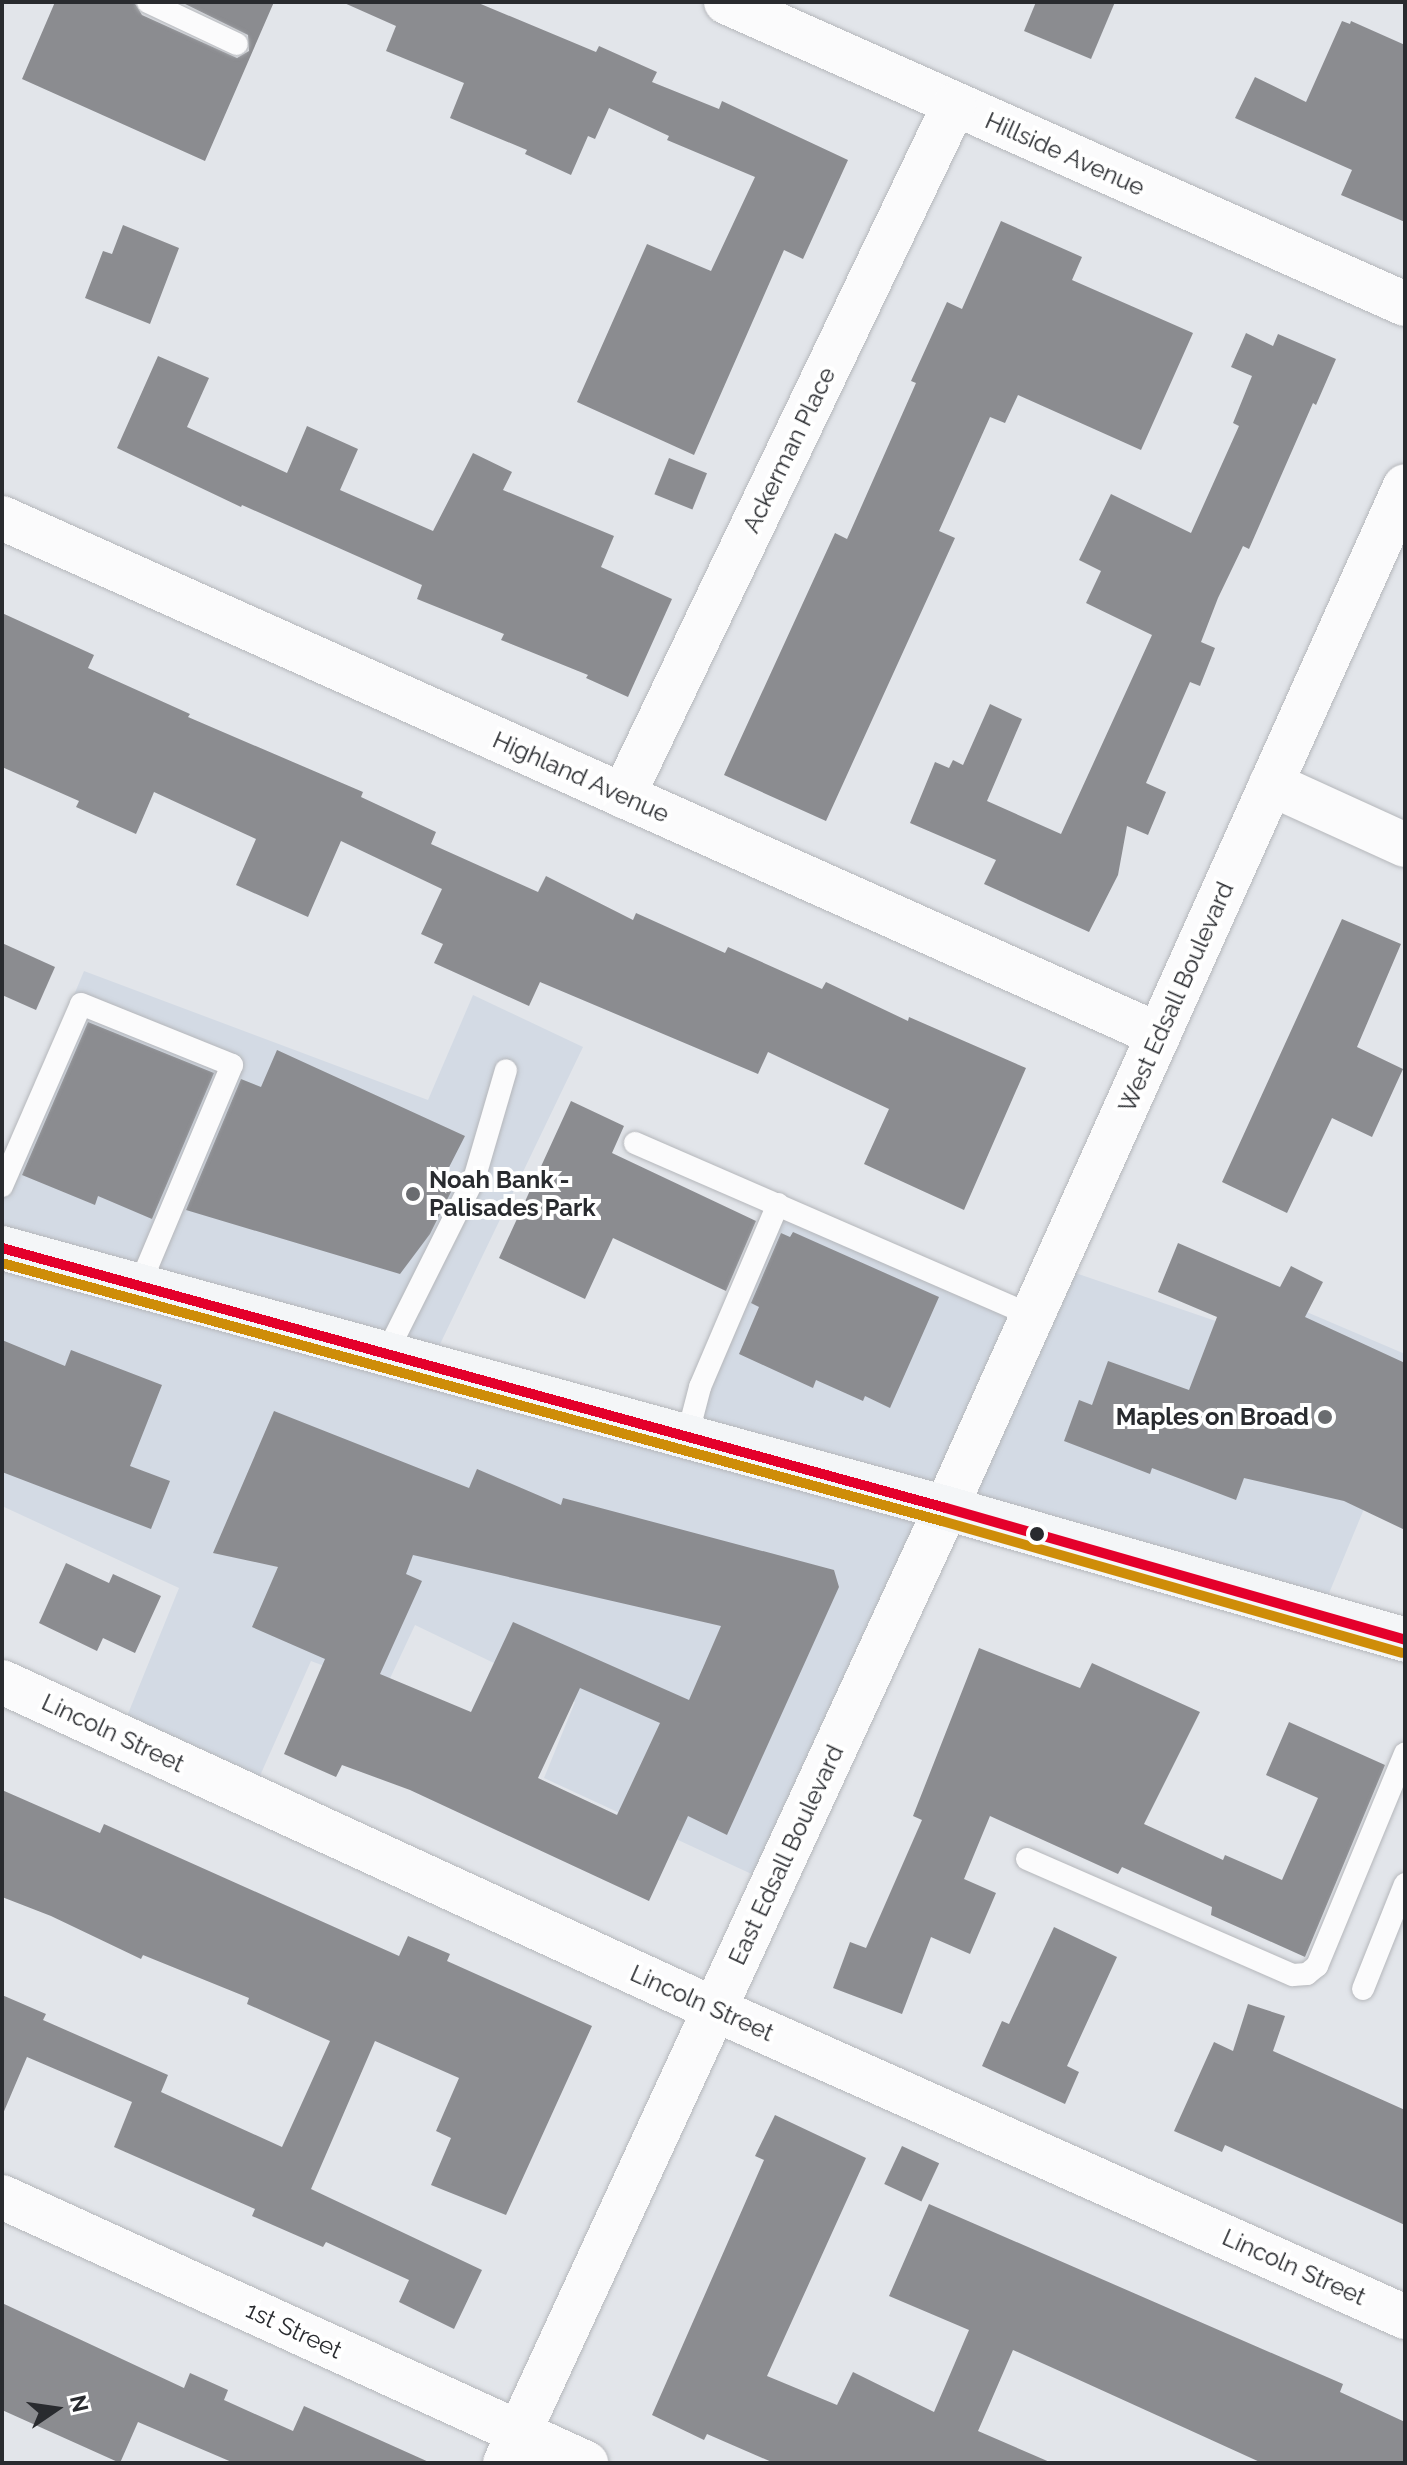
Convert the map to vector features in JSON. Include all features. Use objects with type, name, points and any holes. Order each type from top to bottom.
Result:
[{"type":"main road","points":[[2,1248],[946,1508],[1405,1640]]},
{"type":"street","name":"Hillside Avenue","points":[[726,2],[1405,304]]},
{"type":"street","name":"Ackerman Place","points":[[623,796],[954,105]]},
{"type":"street","name":"West Edsall Boulevard","points":[[946,1508],[1405,486]]},
{"type":"street","name":"Highland Avenue","points":[[2,518],[1159,1035]]},
{"type":"street","points":[[1271,784],[1405,845]]},
{"type":"street","name":"East Edsall Boulevard","points":[[512,2448],[946,1508]]},
{"type":"street","name":"Lincoln Street","points":[[2,1682],[714,2009],[1405,2317]]},
{"type":"street","name":"1st Street","points":[[2,2197],[512,2448],[586,2463]]},
{"type":"lane","points":[[157,4],[237,44]]},
{"type":"lane","points":[[2,1186],[81,1004],[232,1065],[139,1286]]},
{"type":"lane","points":[[386,1354],[475,1176],[506,1070]]},
{"type":"lane","points":[[635,1143],[1032,1316]]},
{"type":"lane","points":[[687,1437],[700,1387],[778,1204]]},
{"type":"lane","points":[[1027,1859],[1293,1975],[1307,1974],[1317,1966],[1405,1754]]},
{"type":"lane","points":[[1363,1989],[1405,1884]]},
{"type":"shaded area","points":[[84,971],[428,1100],[473,995],[583,1047],[430,1365],[687,1436],[778,1204],[1032,1316],[1055,1266],[1274,1341],[1288,1304],[1405,1354],[1405,1410],[1320,1615],[945,1508],[773,1884],[544,1778],[575,1702],[415,1625],[385,1689],[311,1661],[251,1796],[119,1736],[179,1588],[2,1506],[2,1168]]},
{"type":"building","points":[[55,2],[134,2],[142,15],[237,58],[249,51],[248,35],[181,2],[274,2],[205,161],[22,79]]},
{"type":"building","points":[[342,2],[476,2],[596,52],[599,46],[657,72],[652,82],[719,109],[722,101],[848,160],[803,259],[784,250],[694,455],[577,402],[647,244],[711,271],[755,177],[667,140],[669,136],[609,108],[595,139],[588,136],[571,175],[525,154],[527,150],[450,118],[464,83],[386,51],[396,26]]},
{"type":"building","points":[[1036,2],[1115,2],[1091,59],[1024,31]]},
{"type":"building","points":[[1342,21],[1350,24],[1351,21],[1405,45],[1405,222],[1341,195],[1352,170],[1235,118],[1255,77],[1306,102]]},
{"type":"building","points":[[1001,221],[1082,257],[1072,280],[1193,333],[1141,450],[1018,395],[1005,423],[990,417],[939,531],[955,538],[826,821],[724,775],[835,533],[847,539],[916,383],[911,381],[947,302],[962,309]]},
{"type":"building","points":[[123,225],[179,248],[150,324],[85,298],[103,251],[112,254]]},
{"type":"building","points":[[1246,333],[1273,346],[1278,334],[1336,359],[1316,405],[1313,403],[1249,549],[1243,546],[1218,598],[1201,642],[1215,648],[1200,686],[1190,682],[1146,783],[1166,792],[1148,835],[1127,826],[1118,875],[1089,932],[984,884],[996,860],[910,823],[935,762],[949,768],[953,760],[963,765],[990,704],[1022,719],[987,801],[1061,834],[1152,635],[1086,603],[1101,571],[1079,560],[1111,494],[1191,533],[1239,426],[1233,423],[1252,376],[1231,367]]},
{"type":"building","points":[[158,356],[209,378],[187,427],[287,473],[307,426],[358,449],[340,490],[433,531],[473,453],[512,472],[503,490],[614,536],[601,567],[672,599],[628,697],[586,678],[588,675],[501,640],[504,634],[417,599],[422,585],[241,507],[117,448]]},
{"type":"building","points":[[669,458],[707,473],[692,510],[654,494]]},
{"type":"building","points":[[2,613],[94,655],[88,668],[190,714],[188,717],[363,792],[361,797],[436,832],[431,844],[538,892],[546,876],[633,920],[636,913],[725,953],[728,947],[822,989],[826,982],[908,1021],[909,1017],[1026,1068],[964,1210],[864,1164],[889,1109],[768,1052],[758,1074],[540,982],[529,1006],[434,963],[443,944],[421,934],[442,889],[341,841],[308,917],[236,885],[256,839],[154,792],[136,834],[76,807],[79,801],[2,767]]},
{"type":"building","points":[[1342,919],[1401,944],[1357,1047],[1403,1069],[1372,1137],[1332,1118],[1287,1213],[1222,1182]]},
{"type":"building","points":[[2,943],[55,967],[36,1010],[2,995]]},
{"type":"building","points":[[88,1022],[214,1073],[152,1219],[98,1196],[95,1205],[22,1175]]},
{"type":"building","points":[[277,1050],[465,1136],[442,1181],[454,1186],[430,1234],[400,1274],[186,1210],[241,1079],[261,1087]]},
{"type":"building","points":[[571,1101],[624,1126],[612,1153],[756,1221],[726,1291],[613,1238],[585,1299],[499,1258]]},
{"type":"building","points":[[793,1232],[939,1297],[890,1408],[865,1396],[863,1401],[816,1380],[813,1388],[739,1354],[759,1307],[751,1303],[781,1233],[790,1237]]},
{"type":"building","points":[[1178,1243],[1280,1287],[1291,1266],[1323,1282],[1305,1317],[1405,1363],[1405,1530],[1344,1501],[1244,1478],[1236,1500],[1152,1468],[1150,1474],[1064,1441],[1079,1400],[1092,1405],[1108,1361],[1189,1390],[1217,1317],[1158,1292]]},
{"type":"building","points":[[2,1340],[65,1366],[71,1350],[162,1385],[130,1466],[170,1481],[151,1529],[2,1472]]},
{"type":"building","points":[[274,1411],[469,1488],[477,1469],[561,1505],[563,1498],[834,1570],[839,1587],[727,1835],[688,1816],[649,1901],[410,1790],[342,1765],[336,1777],[284,1754],[325,1659],[252,1627],[278,1567],[213,1553]],"holes":[[[413,1555],[721,1626],[689,1700],[513,1622],[471,1712],[380,1674],[422,1581],[406,1574]],[[580,1688],[660,1723],[617,1815],[538,1778]]]},
{"type":"building","points":[[66,1563],[109,1583],[113,1574],[161,1596],[135,1653],[103,1638],[97,1651],[39,1623]]},
{"type":"building","points":[[979,1648],[1080,1688],[1092,1663],[1200,1712],[1144,1824],[1223,1860],[1225,1855],[1282,1880],[1318,1798],[1266,1775],[1289,1722],[1385,1765],[1305,1957],[1211,1915],[1212,1907],[1122,1867],[1118,1874],[990,1816],[964,1879],[996,1893],[970,1954],[931,1937],[902,2014],[833,1988],[850,1942],[866,1948],[922,1820],[913,1816]]},
{"type":"building","points":[[2,1790],[100,1833],[104,1824],[399,1956],[408,1936],[450,1954],[447,1961],[592,2026],[506,2215],[431,2185],[451,2138],[436,2131],[459,2078],[375,2041],[311,2189],[482,2270],[454,2329],[399,2302],[409,2280],[326,2242],[323,2247],[252,2216],[255,2209],[114,2147],[132,2102],[27,2057],[2,2116],[2,1995],[46,2014],[43,2020],[168,2075],[161,2092],[282,2147],[330,2041],[247,2004],[249,1998],[143,1955],[141,1959],[51,1916],[2,1897]]},
{"type":"building","points":[[1054,1927],[1117,1957],[1067,2066],[1079,2072],[1065,2104],[982,2066],[1002,2021],[1009,2024]]},
{"type":"building","points":[[1248,2004],[1285,2016],[1273,2051],[1405,2110],[1405,2225],[1225,2145],[1222,2152],[1174,2131],[1214,2042],[1233,2051]]},
{"type":"building","points":[[775,2115],[866,2158],[767,2376],[837,2405],[853,2372],[934,2412],[969,2330],[889,2296],[929,2204],[1343,2384],[1340,2392],[1405,2422],[1405,2463],[1262,2463],[1013,2350],[978,2431],[1052,2463],[774,2463],[707,2434],[704,2440],[652,2415],[764,2160],[755,2156]]},
{"type":"building","points":[[902,2146],[939,2163],[921,2201],[884,2184]]},
{"type":"building","points":[[2,2303],[184,2388],[190,2373],[228,2390],[224,2400],[293,2431],[304,2406],[431,2463],[234,2463],[138,2422],[120,2463],[2,2410]]},
{"type":"transit line","points":[[2,1248],[946,1508],[1405,1640]]},
{"type":"transit line","points":[[2,1263],[942,1521],[1401,1653]]},
{"type":"place","name":"Noah Bank - Palisades Park","points":[[413,1194]]},
{"type":"place","name":"Maples on Broad","points":[[1325,1417]]}]
